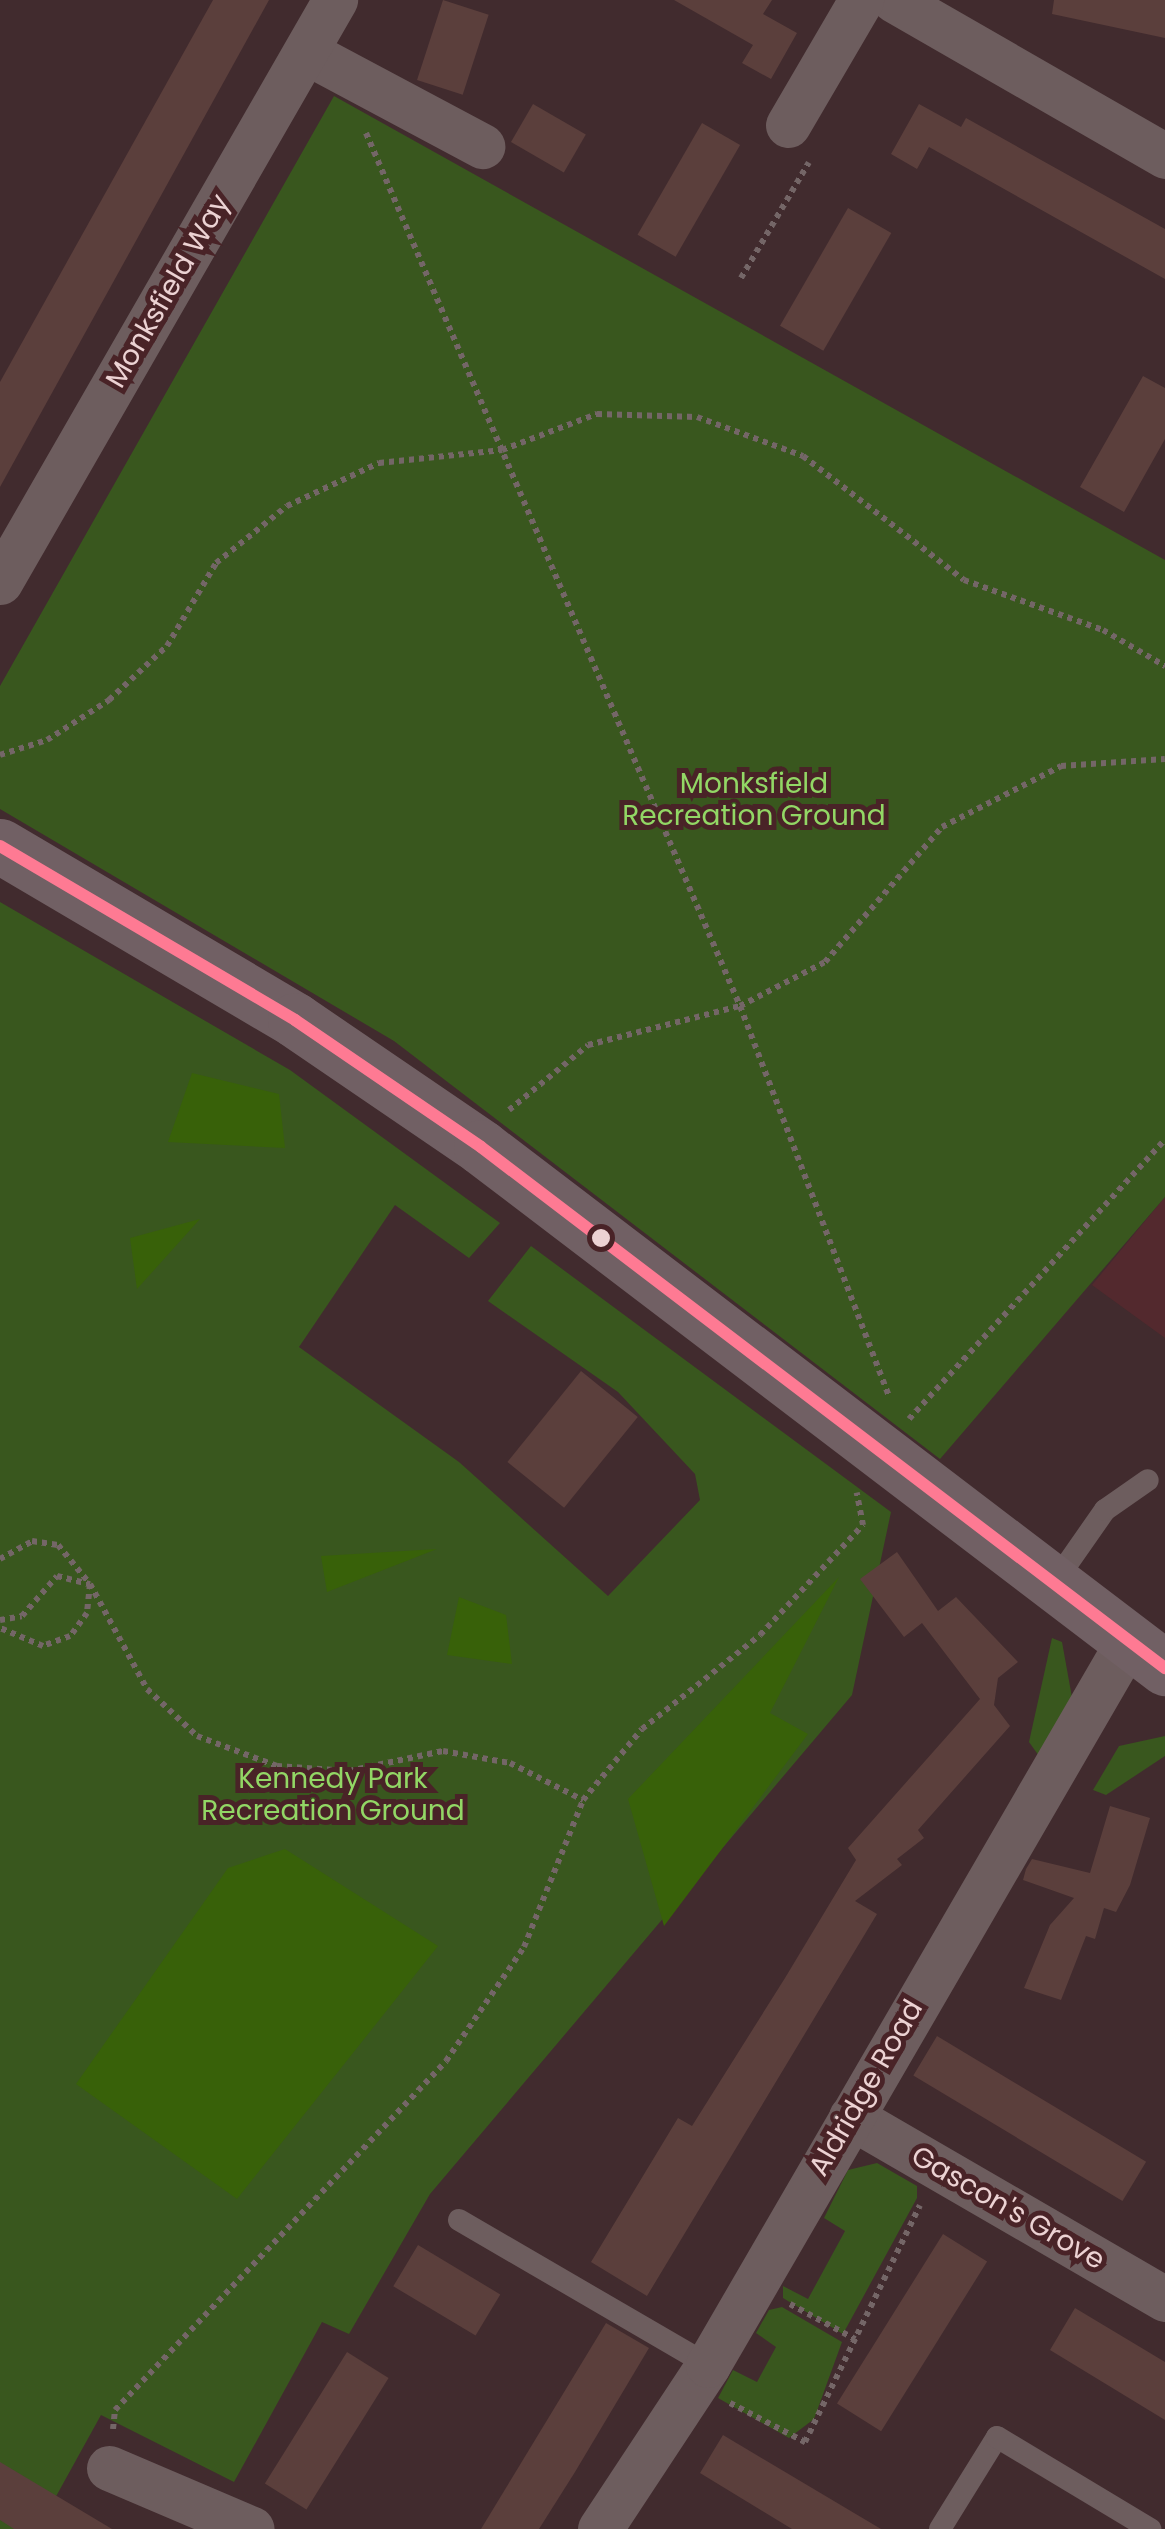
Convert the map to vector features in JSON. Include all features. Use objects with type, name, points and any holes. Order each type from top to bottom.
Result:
[{"type":"street","name":"Monksfield Way","points":[[0,582],[323,62],[335,0]]},
{"type":"street","points":[[788,124],[860,0]]},
{"type":"street","points":[[894,0],[1165,156]]},
{"type":"street","points":[[323,62],[482,146]]},
{"type":"street","points":[[0,846],[296,1020],[480,1146],[1146,1656]]},
{"type":"street","name":"Aldridge Road","points":[[600,2529],[702,2375],[851,2117],[1146,1656]]},
{"type":"street","name":"Gascon's Grove","points":[[851,2117],[1165,2300]]},
{"type":"street","points":[[108,2468],[252,2529]]},
{"type":"lane","points":[[1052,1586],[1105,1510],[1148,1480]]},
{"type":"lane","points":[[459,2220],[702,2375]]},
{"type":"lane","points":[[940,2529],[997,2437],[1150,2529]]},
{"type":"path","points":[[323,62],[502,450],[740,1006],[901,1427],[1165,1140]]},
{"type":"path","points":[[742,278],[810,163],[776,146],[788,124]]},
{"type":"path","points":[[0,755],[47,740],[109,700],[168,646],[216,564],[286,506],[379,463],[502,450],[597,414],[697,417],[802,456],[964,580],[1102,630],[1165,666]]},
{"type":"path","points":[[480,1146],[516,1102],[588,1044],[740,1006],[825,962],[942,827],[1061,766],[1165,759]]},
{"type":"path","points":[[108,2468],[115,2410],[446,2061],[524,1947],[582,1800],[642,1729],[760,1635],[862,1525],[854,1478]]},
{"type":"path","points":[[0,1559],[32,1541],[58,1544],[90,1584],[147,1689],[197,1736],[277,1766],[349,1771],[443,1751],[510,1764],[582,1800]]},
{"type":"path","points":[[0,1620],[22,1616],[57,1576],[90,1584]]},
{"type":"path","points":[[0,1628],[43,1646],[70,1636],[87,1613],[90,1584]]},
{"type":"path","points":[[702,2375],[805,2442],[938,2168]]},
{"type":"path","points":[[752,2283],[855,2339]]},
{"type":"shaded area","points":[[1165,1197],[1165,1338],[1092,1285]]},
{"type":"green space","name":"Monksfield Recreation Ground","points":[[334,96],[1165,560],[1165,1197],[940,1459],[394,1041],[0,809],[0,686]]},
{"type":"green space","name":"Kennedy Park Recreation Ground","points":[[0,902],[290,1070],[500,1223],[469,1258],[395,1205],[299,1347],[459,1462],[608,1596],[700,1500],[695,1474],[618,1392],[488,1301],[531,1246],[891,1512],[852,1695],[430,2194],[349,2334],[322,2322],[234,2482],[101,2415],[38,2529],[0,2529]]},
{"type":"green space","points":[[192,1073],[279,1094],[285,1148],[168,1142]]},
{"type":"green space","points":[[200,1219],[137,1289],[130,1238]]},
{"type":"green space","points":[[437,1549],[327,1592],[321,1556]]},
{"type":"green space","points":[[839,1577],[770,1713],[808,1734],[664,1926],[628,1799]]},
{"type":"green space","points":[[459,1597],[506,1615],[512,1664],[447,1655]]},
{"type":"green space","points":[[1052,1638],[1062,1642],[1075,1714],[1039,1756],[1029,1742]]},
{"type":"green space","points":[[1165,1736],[1165,1756],[1106,1795],[1093,1790],[1119,1746]]},
{"type":"green space","points":[[285,1849],[438,1946],[237,2199],[76,2084],[228,1868]]},
{"type":"green space","points":[[877,2163],[917,2186],[917,2198],[843,2334],[783,2298],[783,2286],[808,2299],[845,2231],[824,2218],[848,2170]]},
{"type":"green space","points":[[782,2307],[842,2342],[814,2419],[789,2438],[718,2398],[733,2370],[757,2382],[776,2347],[756,2333],[769,2310]]},
{"type":"building","points":[[213,0],[269,0],[0,487],[0,382]]},
{"type":"building","points":[[443,0],[489,15],[463,95],[417,80]]},
{"type":"building","points":[[674,0],[772,0],[763,14],[797,33],[771,79],[742,63],[753,45]]},
{"type":"building","points":[[1054,0],[1165,0],[1165,38],[1052,14]]},
{"type":"building","points":[[533,104],[586,134],[564,173],[511,142]]},
{"type":"building","points":[[919,104],[961,127],[966,118],[1165,229],[1165,279],[929,147],[917,169],[891,154]]},
{"type":"building","points":[[702,123],[740,145],[676,257],[638,235]]},
{"type":"building","points":[[848,208],[891,233],[823,351],[780,326]]},
{"type":"building","points":[[1143,376],[1165,388],[1165,439],[1124,512],[1080,487]]},
{"type":"building","points":[[581,1371],[638,1417],[564,1508],[507,1462]]},
{"type":"building","points":[[897,1552],[938,1611],[956,1597],[1018,1662],[998,1678],[994,1705],[1010,1726],[918,1830],[924,1838],[897,1859],[902,1865],[855,1901],[877,1914],[647,2296],[591,2262],[678,2118],[692,2126],[785,1978],[856,1860],[848,1848],[980,1699],[922,1623],[904,1637],[860,1579]]},
{"type":"building","points":[[1110,1806],[1150,1818],[1130,1885],[1116,1912],[1104,1908],[1095,1939],[1086,1936],[1061,2000],[1024,1988],[1050,1925],[1074,1898],[1023,1880],[1026,1869],[1032,1859],[1090,1873]]},
{"type":"building","points":[[937,2036],[1146,2162],[1122,2201],[913,2075]]},
{"type":"building","points":[[943,2234],[987,2262],[881,2431],[837,2404]]},
{"type":"building","points":[[418,2245],[500,2294],[476,2336],[393,2286]]},
{"type":"building","points":[[1075,2308],[1165,2362],[1165,2420],[1050,2350]]},
{"type":"building","points":[[606,2323],[649,2348],[575,2472],[539,2529],[481,2529]]},
{"type":"building","points":[[347,2352],[389,2378],[306,2509],[265,2483]]},
{"type":"building","points":[[723,2435],[881,2529],[792,2529],[700,2473]]},
{"type":"building","points":[[0,2462],[112,2529],[14,2529],[0,2520]]},
{"type":"transit line","points":[[0,846],[295,1020],[481,1147],[1165,1668]]}]
